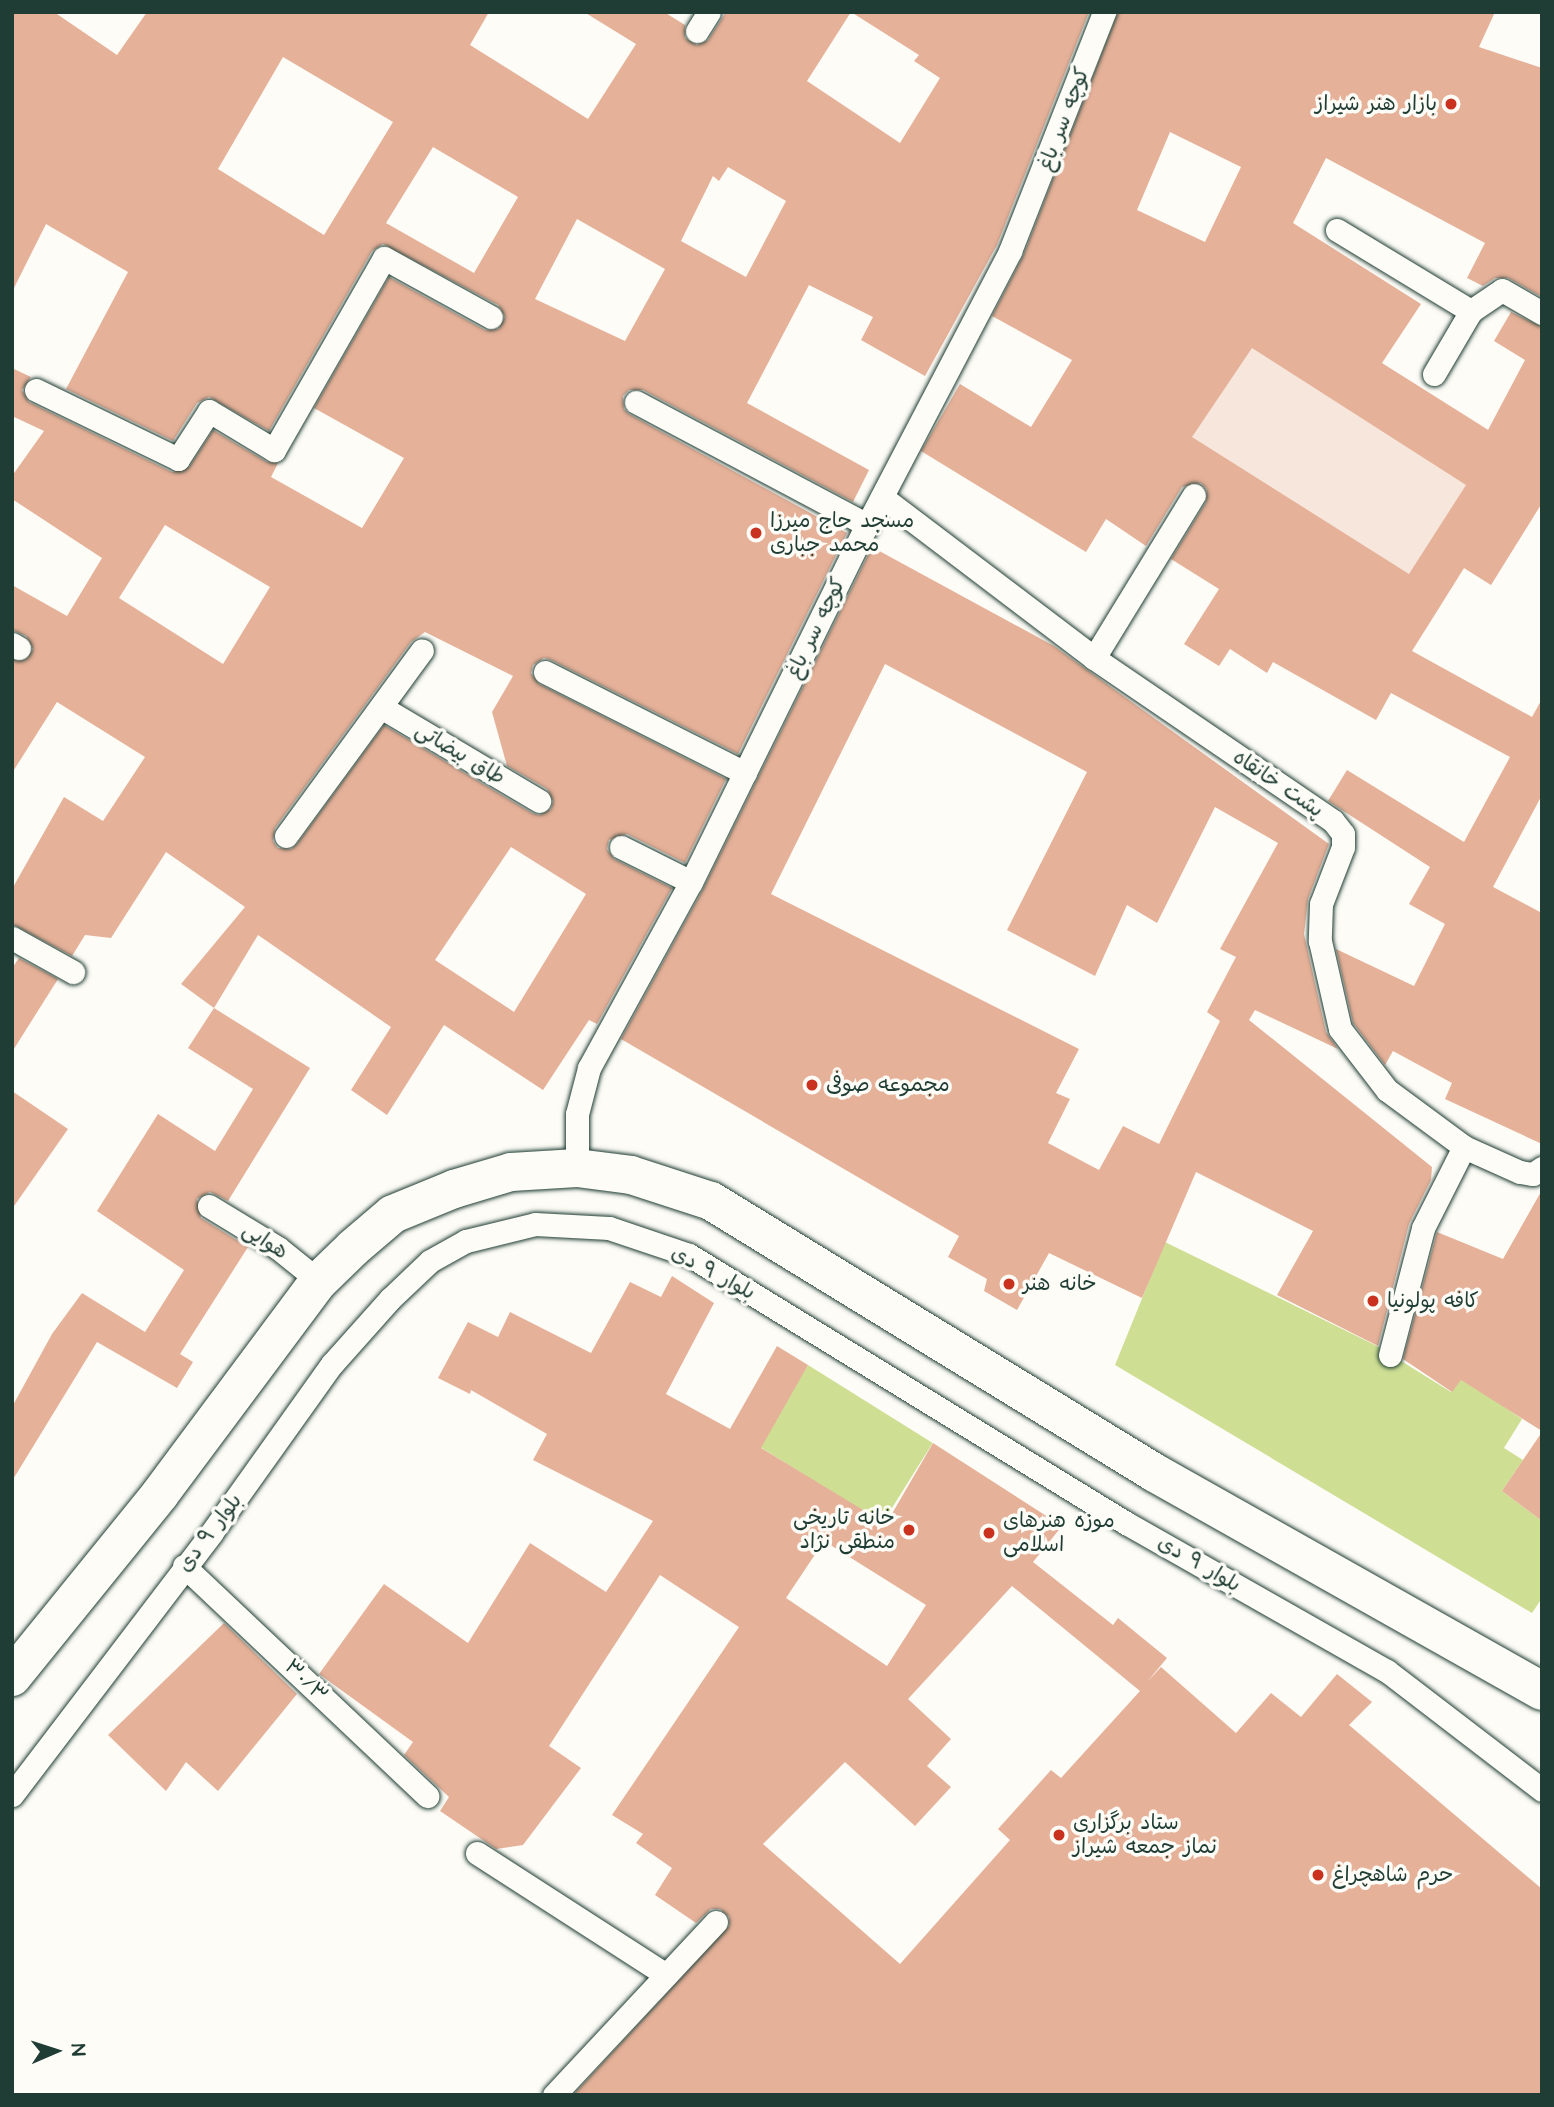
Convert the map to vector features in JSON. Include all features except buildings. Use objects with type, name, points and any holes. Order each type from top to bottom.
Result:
[{"type":"street","points":[[12,1677],[160,1494],[319,1281],[393,1214],[511,1172],[577,1168],[631,1175],[710,1201],[1155,1473],[1542,1690]]},
{"type":"lane","name":"کوچه سر باغ","points":[[577,1168],[578,1114],[589,1068],[691,882],[867,525],[1010,251],[1104,12]]},
{"type":"lane","points":[[1337,230],[1471,312]]},
{"type":"lane","points":[[37,390],[178,459],[208,411],[274,450],[384,258],[491,317]]},
{"type":"lane","points":[[1434,374],[1471,312],[1502,290],[1542,313]]},
{"type":"lane","points":[[636,402],[867,525]]},
{"type":"lane","points":[[1094,658],[1194,495]]},
{"type":"lane","name":"پشت خانقاه","points":[[882,497],[1094,658],[1332,821],[1343,834],[1343,847],[1321,904],[1320,941],[1340,1029],[1387,1090],[1464,1147],[1537,1171]]},
{"type":"lane","points":[[286,836],[422,650]]},
{"type":"lane","points":[[545,672],[745,773]]},
{"type":"lane","name":"طاق بیضاتی","points":[[381,708],[540,801]]},
{"type":"lane","points":[[621,847],[691,882]]},
{"type":"lane","points":[[12,938],[73,972]]},
{"type":"lane","points":[[1390,1355],[1423,1228],[1464,1147]]},
{"type":"lane","name":"هوایی","points":[[209,1206],[278,1248],[319,1281]]},
{"type":"lane","name":"بلوار ۹ دی","points":[[12,1795],[332,1364],[430,1261],[466,1241],[535,1224],[609,1228],[689,1255],[1126,1523],[1387,1671],[1542,1790]]},
{"type":"lane","name":"۳۰/۳","points":[[184,1566],[428,1796]]},
{"type":"lane","points":[[477,1853],[666,1975]]},
{"type":"lane","points":[[554,2095],[716,1922]]},
{"type":"shaded area","points":[[1187,289],[1397,387],[1404,377],[1542,463],[1542,503],[1491,585],[1464,568],[1424,632],[1203,496],[1143,404]]},
{"type":"green space","points":[[1165,1242],[1377,1346],[1451,1392],[1462,1378],[1522,1419],[1504,1448],[1523,1460],[1502,1491],[1542,1521],[1542,1598],[1532,1613],[1115,1365]]},
{"type":"green space","name":"خانه تاریخی منطقی نژاد","points":[[808,1365],[933,1443],[882,1523],[758,1446]]},
{"type":"place","name":"بازار هنر شیراز","points":[[1451,104]]},
{"type":"place","name":"مسجد حاج میرزا محمد جباری","points":[[756,533]]},
{"type":"place","name":"مجموعه صوفی","points":[[812,1085]]},
{"type":"place","name":"خانه هنر","points":[[1009,1284]]},
{"type":"place","name":"کافه پولونیا","points":[[1373,1301]]},
{"type":"place","name":"خانه تاریخی منطقی نژاد","points":[[909,1530]]},
{"type":"place","name":"موزه هنرهای اسلامی","points":[[989,1533]]},
{"type":"place","name":"ستاد برگزاری نماز جمعه شیراز","points":[[1059,1835]]},
{"type":"place","name":"حرم شاهچراغ","points":[[1318,1875]]}]
